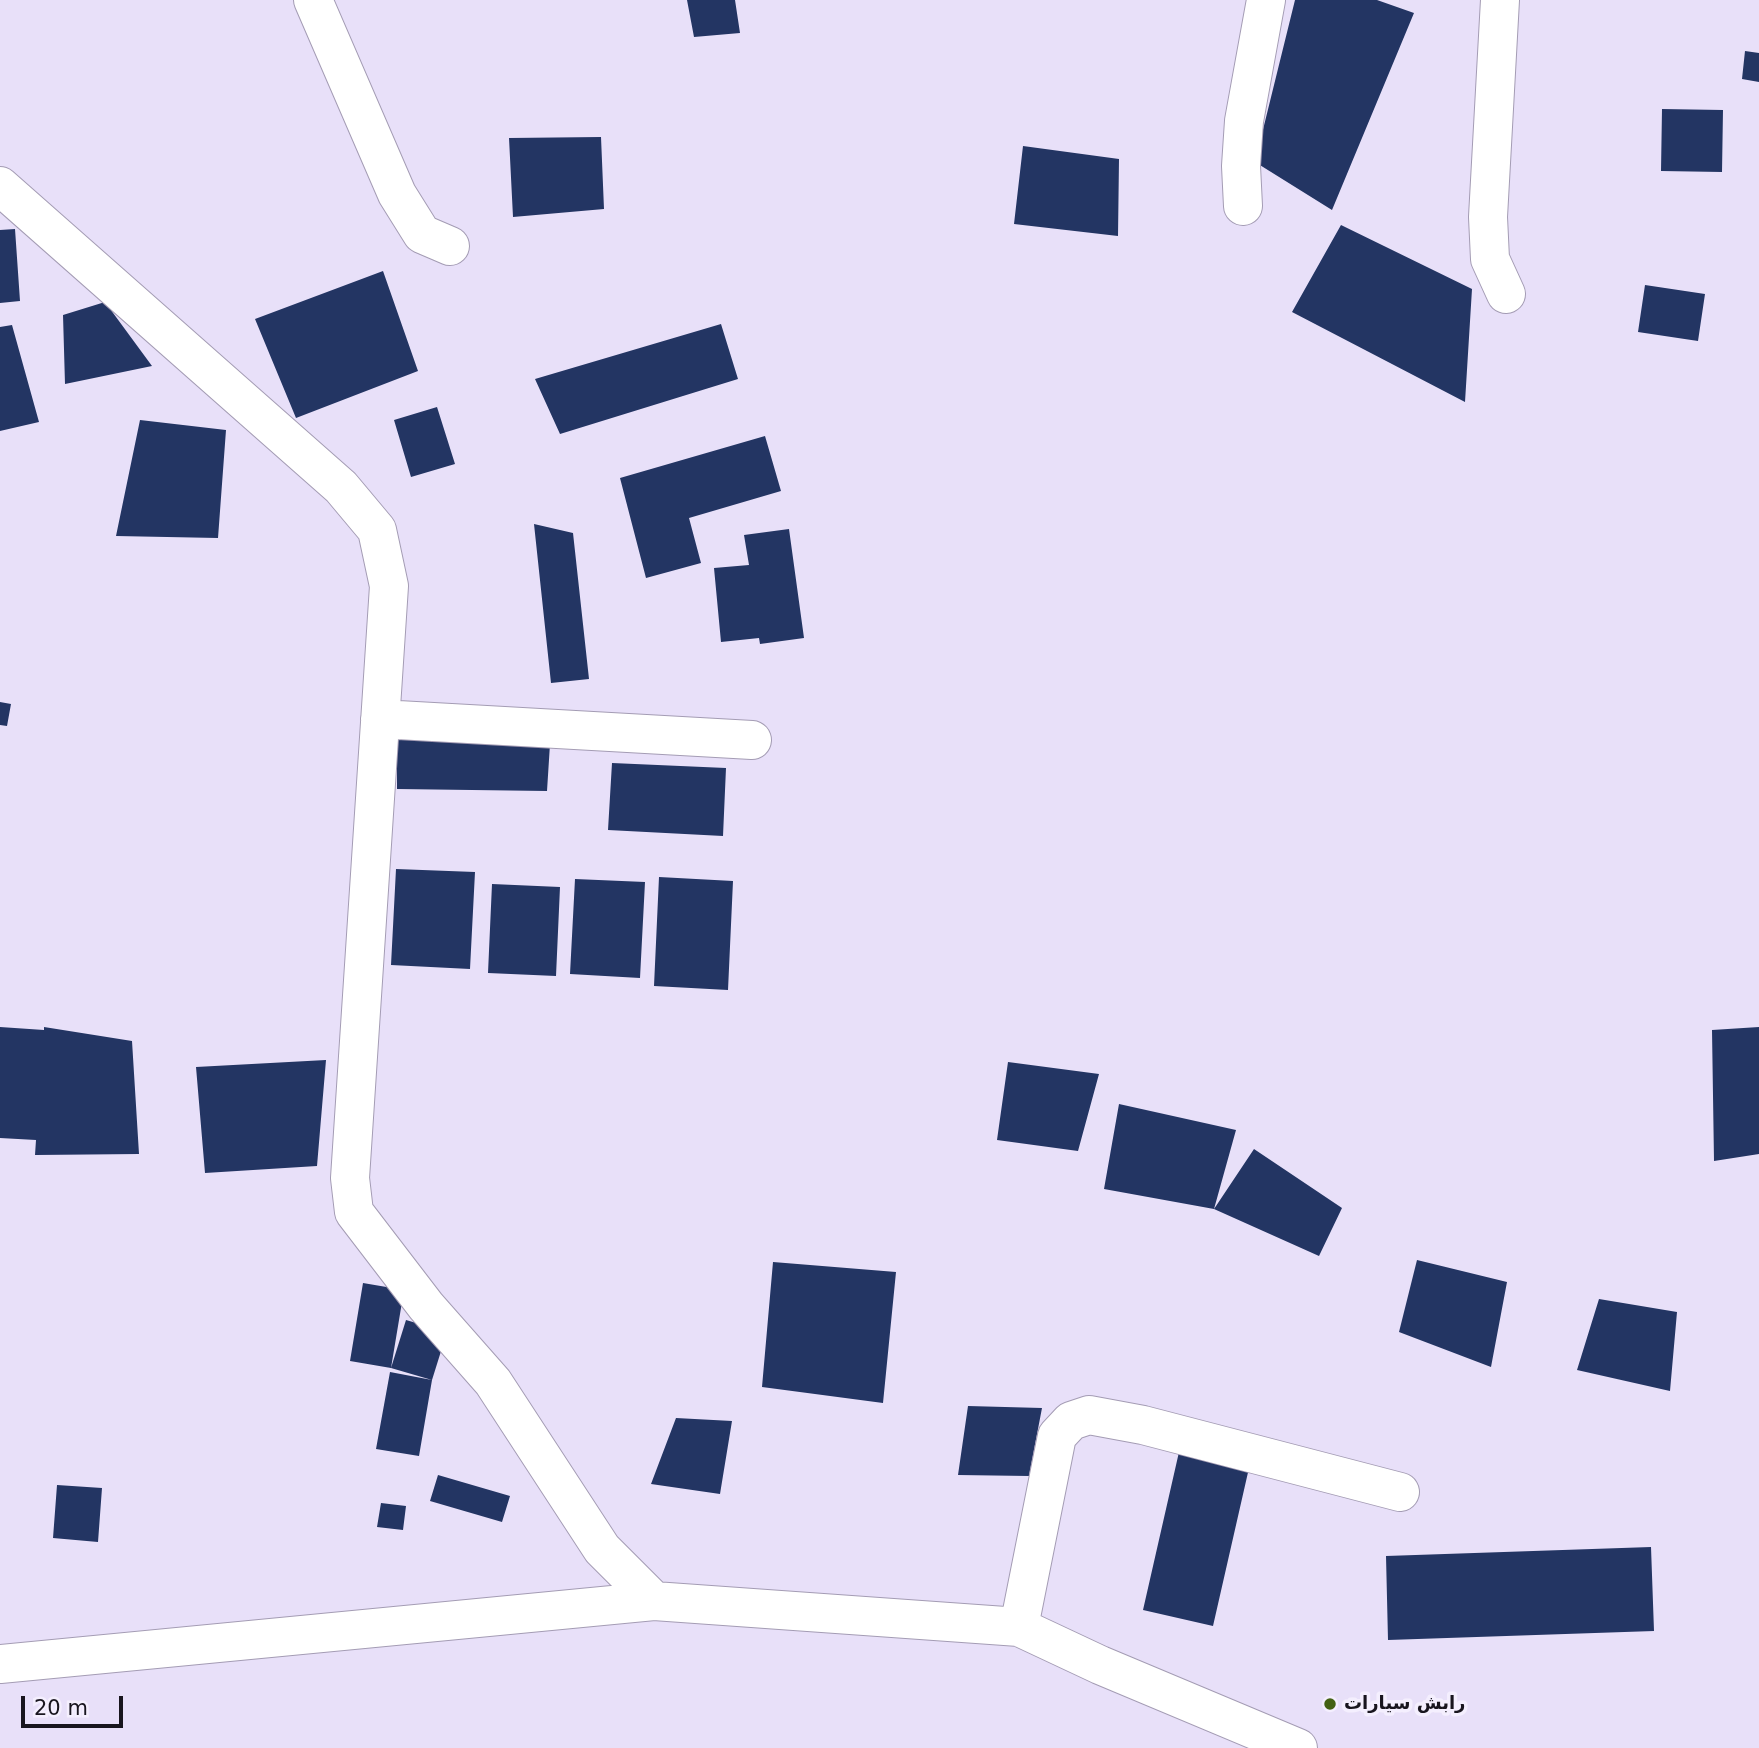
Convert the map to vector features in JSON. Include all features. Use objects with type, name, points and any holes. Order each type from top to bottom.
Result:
[{"type":"street","points":[[313,0],[397,194],[422,234],[450,246]]},
{"type":"street","points":[[1243,206],[1241,166],[1244,121],[1266,0]]},
{"type":"street","points":[[1500,0],[1488,217],[1490,259],[1506,294]]},
{"type":"street","points":[[0,186],[341,487],[377,530],[389,586],[350,1178],[354,1212],[426,1306],[493,1382],[603,1549],[654,1601]]},
{"type":"street","points":[[380,719],[752,740]]},
{"type":"street","points":[[1019,1627],[1057,1436],[1071,1421],[1089,1415],[1143,1425],[1399,1492]]},
{"type":"street","points":[[0,1664],[654,1601],[1019,1627],[1100,1665],[1298,1748]]},
{"type":"building","points":[[687,0],[735,0],[740,33],[694,37]]},
{"type":"building","points":[[1295,0],[1377,0],[1414,13],[1332,210],[1255,162]]},
{"type":"building","points":[[1745,51],[1759,53],[1759,82],[1742,79]]},
{"type":"building","points":[[1662,109],[1723,110],[1722,172],[1661,171]]},
{"type":"building","points":[[601,137],[604,209],[513,217],[509,138]]},
{"type":"building","points":[[1023,146],[1119,159],[1118,236],[1014,224]]},
{"type":"building","points":[[1341,225],[1472,289],[1465,402],[1292,312]]},
{"type":"building","points":[[15,229],[20,301],[0,303],[0,230]]},
{"type":"building","points":[[383,271],[418,371],[296,418],[255,319]]},
{"type":"building","points":[[1645,285],[1705,294],[1698,341],[1638,332]]},
{"type":"building","points":[[105,302],[152,366],[65,384],[63,315]]},
{"type":"building","points":[[721,324],[738,379],[560,434],[535,379]]},
{"type":"building","points":[[12,325],[39,422],[0,431],[0,327]]},
{"type":"building","points":[[437,407],[455,464],[411,477],[394,420]]},
{"type":"building","points":[[140,420],[226,430],[218,538],[116,536]]},
{"type":"building","points":[[765,436],[781,491],[689,518],[701,563],[646,578],[620,478]]},
{"type":"building","points":[[534,524],[573,533],[589,679],[551,683]]},
{"type":"building","points":[[789,529],[804,638],[760,644],[759,638],[721,642],[714,568],[749,565],[744,535]]},
{"type":"building","points":[[0,702],[11,704],[7,726],[0,725]]},
{"type":"building","points":[[397,736],[550,744],[547,791],[397,789]]},
{"type":"building","points":[[612,763],[726,768],[723,836],[608,830]]},
{"type":"building","points":[[396,869],[475,872],[470,969],[391,965]]},
{"type":"building","points":[[659,877],[733,881],[728,990],[654,986]]},
{"type":"building","points":[[575,879],[645,882],[640,978],[570,974]]},
{"type":"building","points":[[492,884],[560,887],[556,976],[488,973]]},
{"type":"building","points":[[0,1027],[44,1030],[44,1027],[132,1041],[139,1154],[35,1155],[36,1140],[0,1138]]},
{"type":"building","points":[[1759,1027],[1759,1154],[1714,1161],[1712,1030]]},
{"type":"building","points":[[326,1060],[317,1166],[205,1173],[196,1067]]},
{"type":"building","points":[[1008,1062],[1099,1074],[1078,1151],[997,1140]]},
{"type":"building","points":[[1119,1104],[1236,1130],[1214,1209],[1104,1189]]},
{"type":"building","points":[[1254,1149],[1342,1208],[1319,1256],[1214,1209]]},
{"type":"building","points":[[1417,1260],[1507,1282],[1491,1367],[1399,1332]]},
{"type":"building","points":[[773,1262],[896,1272],[883,1403],[762,1387]]},
{"type":"building","points":[[363,1283],[404,1290],[391,1368],[350,1361]]},
{"type":"building","points":[[1599,1299],[1677,1312],[1670,1391],[1577,1370]]},
{"type":"building","points":[[406,1320],[447,1332],[432,1380],[391,1368]]},
{"type":"building","points":[[390,1372],[432,1380],[419,1456],[376,1449]]},
{"type":"building","points":[[968,1406],[1042,1408],[1029,1476],[958,1475]]},
{"type":"building","points":[[676,1418],[732,1421],[720,1494],[651,1484]]},
{"type":"building","points":[[1179,1452],[1249,1468],[1213,1626],[1143,1610]]},
{"type":"building","points":[[438,1475],[510,1496],[502,1522],[430,1501]]},
{"type":"building","points":[[57,1485],[102,1488],[98,1542],[53,1538]]},
{"type":"building","points":[[381,1503],[406,1506],[403,1530],[377,1527]]},
{"type":"building","points":[[1651,1547],[1654,1631],[1388,1640],[1386,1556]]},
{"type":"place","name":"رابش سيارات","points":[[1330,1704]]}]
